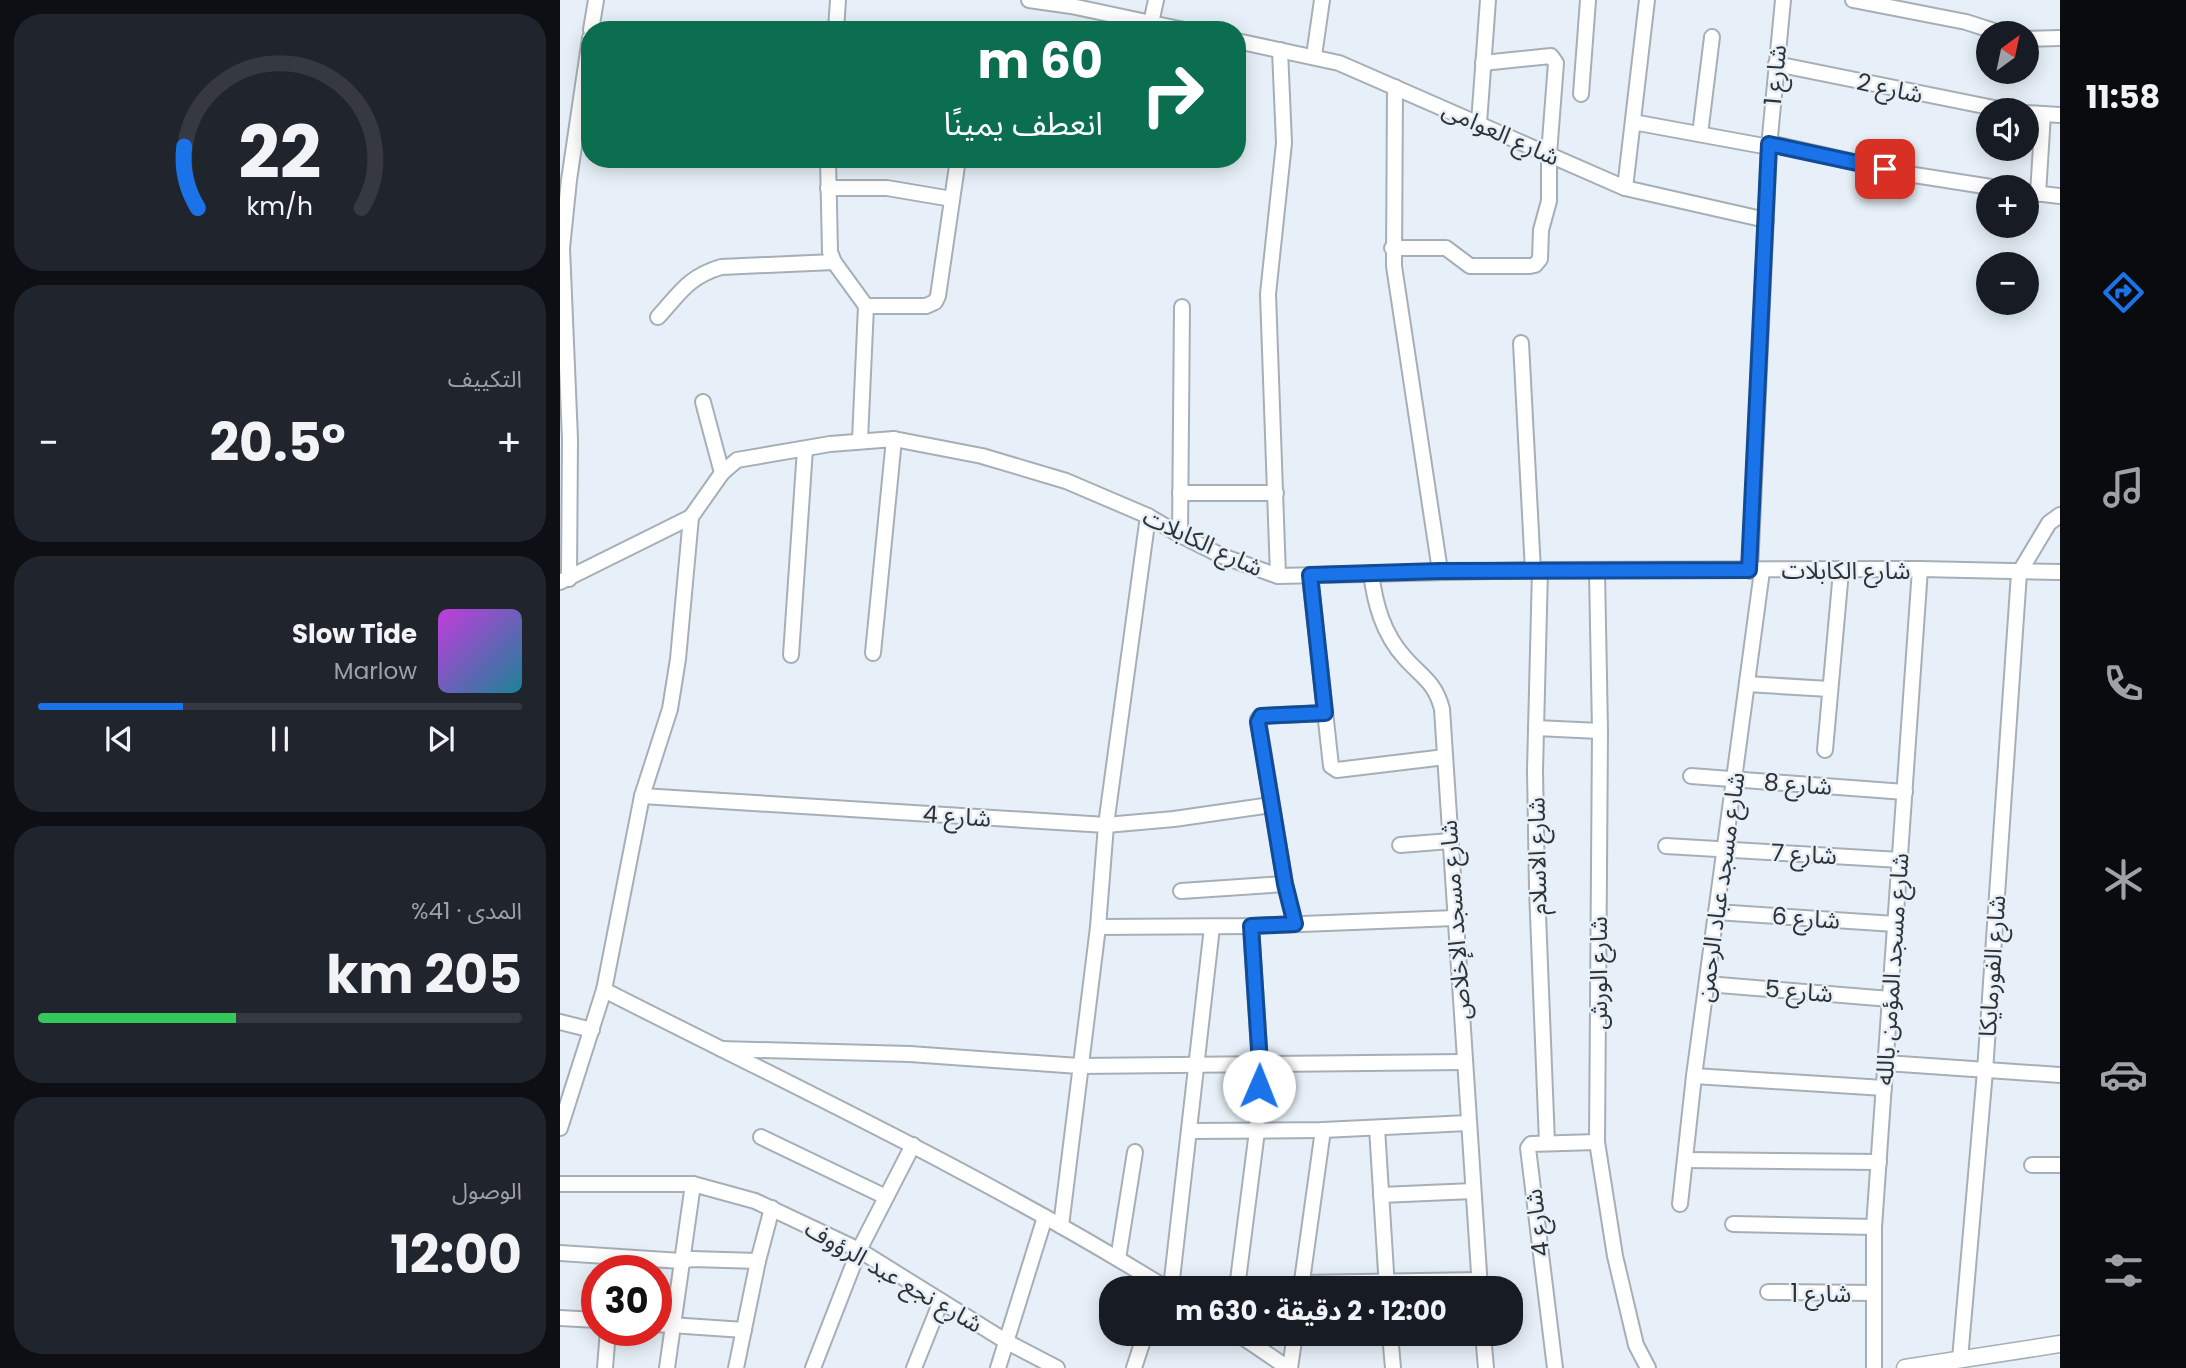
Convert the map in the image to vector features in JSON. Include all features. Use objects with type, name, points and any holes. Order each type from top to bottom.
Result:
[{"type":"street","points":[[592,21],[596,0]]},
{"type":"street","points":[[837,21],[838,0]]},
{"type":"street","points":[[1029,0],[1071,3],[1143,21]]},
{"type":"street","points":[[1151,21],[1156,0]]},
{"type":"street","points":[[1314,56],[1322,0]]},
{"type":"street","points":[[1479,123],[1488,0]]},
{"type":"street","points":[[1581,94],[1588,0]]},
{"type":"street","points":[[1625,188],[1647,0]]},
{"type":"street","name":"شارع 1","points":[[1756,570],[1769,145],[1783,0]]},
{"type":"street","points":[[1853,0],[1976,25]]},
{"type":"street","points":[[1700,134],[1712,37]]},
{"type":"street","points":[[2039,39],[2060,38]]},
{"type":"street","name":"شارع العوامى","points":[[1246,43],[1339,63],[1625,188],[1766,220]]},
{"type":"street","points":[[1278,576],[1268,293],[1284,143],[1280,50]]},
{"type":"street","points":[[1392,248],[1446,248],[1471,266],[1535,265],[1540,259],[1541,230],[1549,201],[1549,154],[1556,63],[1553,58],[1547,56],[1483,63]]},
{"type":"street","name":"شارع 2","points":[[1776,64],[1976,104]]},
{"type":"street","points":[[1395,87],[1392,248],[1440,571]]},
{"type":"street","points":[[2039,114],[2060,115]]},
{"type":"street","points":[[2035,175],[2043,114]]},
{"type":"street","points":[[1633,122],[1976,185]]},
{"type":"street","points":[[564,580],[562,248],[581,124]]},
{"type":"street","points":[[828,168],[829,245],[834,262],[866,306],[860,440]]},
{"type":"street","points":[[866,306],[926,306],[935,302],[957,168]]},
{"type":"street","points":[[828,188],[887,188],[952,199]]},
{"type":"street","points":[[2039,194],[2060,196]]},
{"type":"street","points":[[658,317],[694,277],[708,271],[721,267],[834,262]]},
{"type":"street","points":[[1180,535],[1182,307]]},
{"type":"street","name":"شارع الاسلام","points":[[1521,343],[1536,570],[1537,889],[1547,1143]]},
{"type":"street","points":[[703,402],[722,473]]},
{"type":"street","points":[[873,653],[894,439]]},
{"type":"street","name":"شارع الكابلات","points":[[564,580],[691,517],[722,473],[737,460],[860,440],[894,439],[971,453],[1024,467],[1108,497],[1222,556],[1278,576],[1536,570],[1920,569],[2060,572]]},
{"type":"street","points":[[791,655],[805,449]]},
{"type":"street","points":[[1180,494],[1276,494]]},
{"type":"street","points":[[2019,573],[2049,523],[2060,515]]},
{"type":"street","points":[[1061,1226],[1098,928],[1107,825],[1148,516]]},
{"type":"street","points":[[560,1128],[604,990],[642,796],[670,709],[678,659],[691,517]]},
{"type":"street","name":"شارع مسجد المؤمن بالله","points":[[1874,1368],[1874,1227],[1920,569]]},
{"type":"street","name":"شارع مسجد عباد الرحمن","points":[[1680,1204],[1694,1076],[1747,684],[1756,570]]},
{"type":"street","name":"شارع الورش","points":[[1597,571],[1600,731],[1597,1142],[1615,1256],[1636,1345],[1648,1368]]},
{"type":"street","points":[[1825,750],[1841,571]]},
{"type":"street","name":"شارع مسجد الإخلاص","points":[[1371,573],[1375,603],[1386,631],[1403,656],[1430,681],[1438,693],[1442,709],[1479,1276]]},
{"type":"street","name":"شارع الفورمايكا","points":[[1960,1359],[1985,1071],[2019,573]]},
{"type":"street","points":[[1310,575],[1331,766],[1337,770],[1445,757]]},
{"type":"street","points":[[1747,684],[1829,689]]},
{"type":"street","points":[[1295,924],[1285,884],[1258,722],[1259,717],[1325,713]]},
{"type":"street","points":[[1536,728],[1600,731]]},
{"type":"street","name":"شارع 8","points":[[1691,776],[1905,792]]},
{"type":"street","name":"شارع 4","points":[[642,796],[1107,825],[1272,805]]},
{"type":"street","points":[[1400,845],[1450,841]]},
{"type":"street","name":"شارع 7","points":[[1666,846],[1900,860]]},
{"type":"street","points":[[1181,891],[1285,884]]},
{"type":"street","name":"شارع 6","points":[[1716,912],[1895,925]]},
{"type":"street","points":[[1098,928],[1251,926],[1455,918]]},
{"type":"street","points":[[1239,1276],[1257,1131],[1260,1064],[1251,926]]},
{"type":"street","points":[[1166,1276],[1189,1131],[1212,927]]},
{"type":"street","name":"شارع 5","points":[[1707,984],[1890,999]]},
{"type":"street","points":[[604,990],[913,1145],[1146,1276]]},
{"type":"street","points":[[560,1022],[592,1030]]},
{"type":"street","points":[[721,1049],[910,1054],[1079,1066],[1464,1062]]},
{"type":"street","points":[[1886,1063],[2060,1075]]},
{"type":"street","points":[[1694,1076],[1884,1088]]},
{"type":"street","points":[[1189,1131],[1323,1130],[1468,1123]]},
{"type":"street","points":[[1377,1128],[1386,1276]]},
{"type":"street","points":[[1303,1276],[1323,1130]]},
{"type":"street","points":[[761,1137],[886,1197]]},
{"type":"street","points":[[1547,1143],[1597,1142]]},
{"type":"street","name":"شارع 4","points":[[1547,1143],[1531,1144],[1528,1148],[1555,1368]]},
{"type":"street","points":[[813,1368],[859,1250],[913,1145]]},
{"type":"street","points":[[1118,1259],[1135,1152]]},
{"type":"street","points":[[1685,1160],[1879,1162]]},
{"type":"street","points":[[2032,1165],[2060,1165]]},
{"type":"street","name":"شارع نجع عبد الرؤوف","points":[[560,1184],[693,1184],[738,1195],[772,1208],[859,1250],[1007,1342],[1057,1368]]},
{"type":"street","points":[[667,1368],[693,1184]]},
{"type":"street","points":[[1381,1195],[1473,1191]]},
{"type":"street","points":[[736,1368],[772,1208]]},
{"type":"street","points":[[999,1368],[1045,1217]]},
{"type":"street","points":[[1732,1224],[1874,1227]]},
{"type":"street","points":[[560,1253],[681,1261],[758,1261]]},
{"type":"street","name":"شارع 1","points":[[1768,1292],[1874,1293]]},
{"type":"street","points":[[914,1368],[941,1301]]},
{"type":"street","points":[[560,1318],[581,1319]]},
{"type":"street","points":[[673,1325],[744,1330]]},
{"type":"street","points":[[1905,1368],[2060,1344]]},
{"type":"street","points":[[605,1368],[607,1346]]},
{"type":"street","points":[[1134,1368],[1140,1346]]},
{"type":"street","points":[[1256,1346],[1289,1368],[1293,1346]]},
{"type":"street","points":[[1391,1346],[1393,1368]]},
{"type":"street","points":[[1484,1346],[1486,1368]]},
{"type":"route","points":[[1259,1086],[1251,926],[1295,924],[1285,884],[1258,719],[1261,716],[1325,713],[1310,575],[1440,571],[1749,570],[1769,144],[1885,169]]}]
